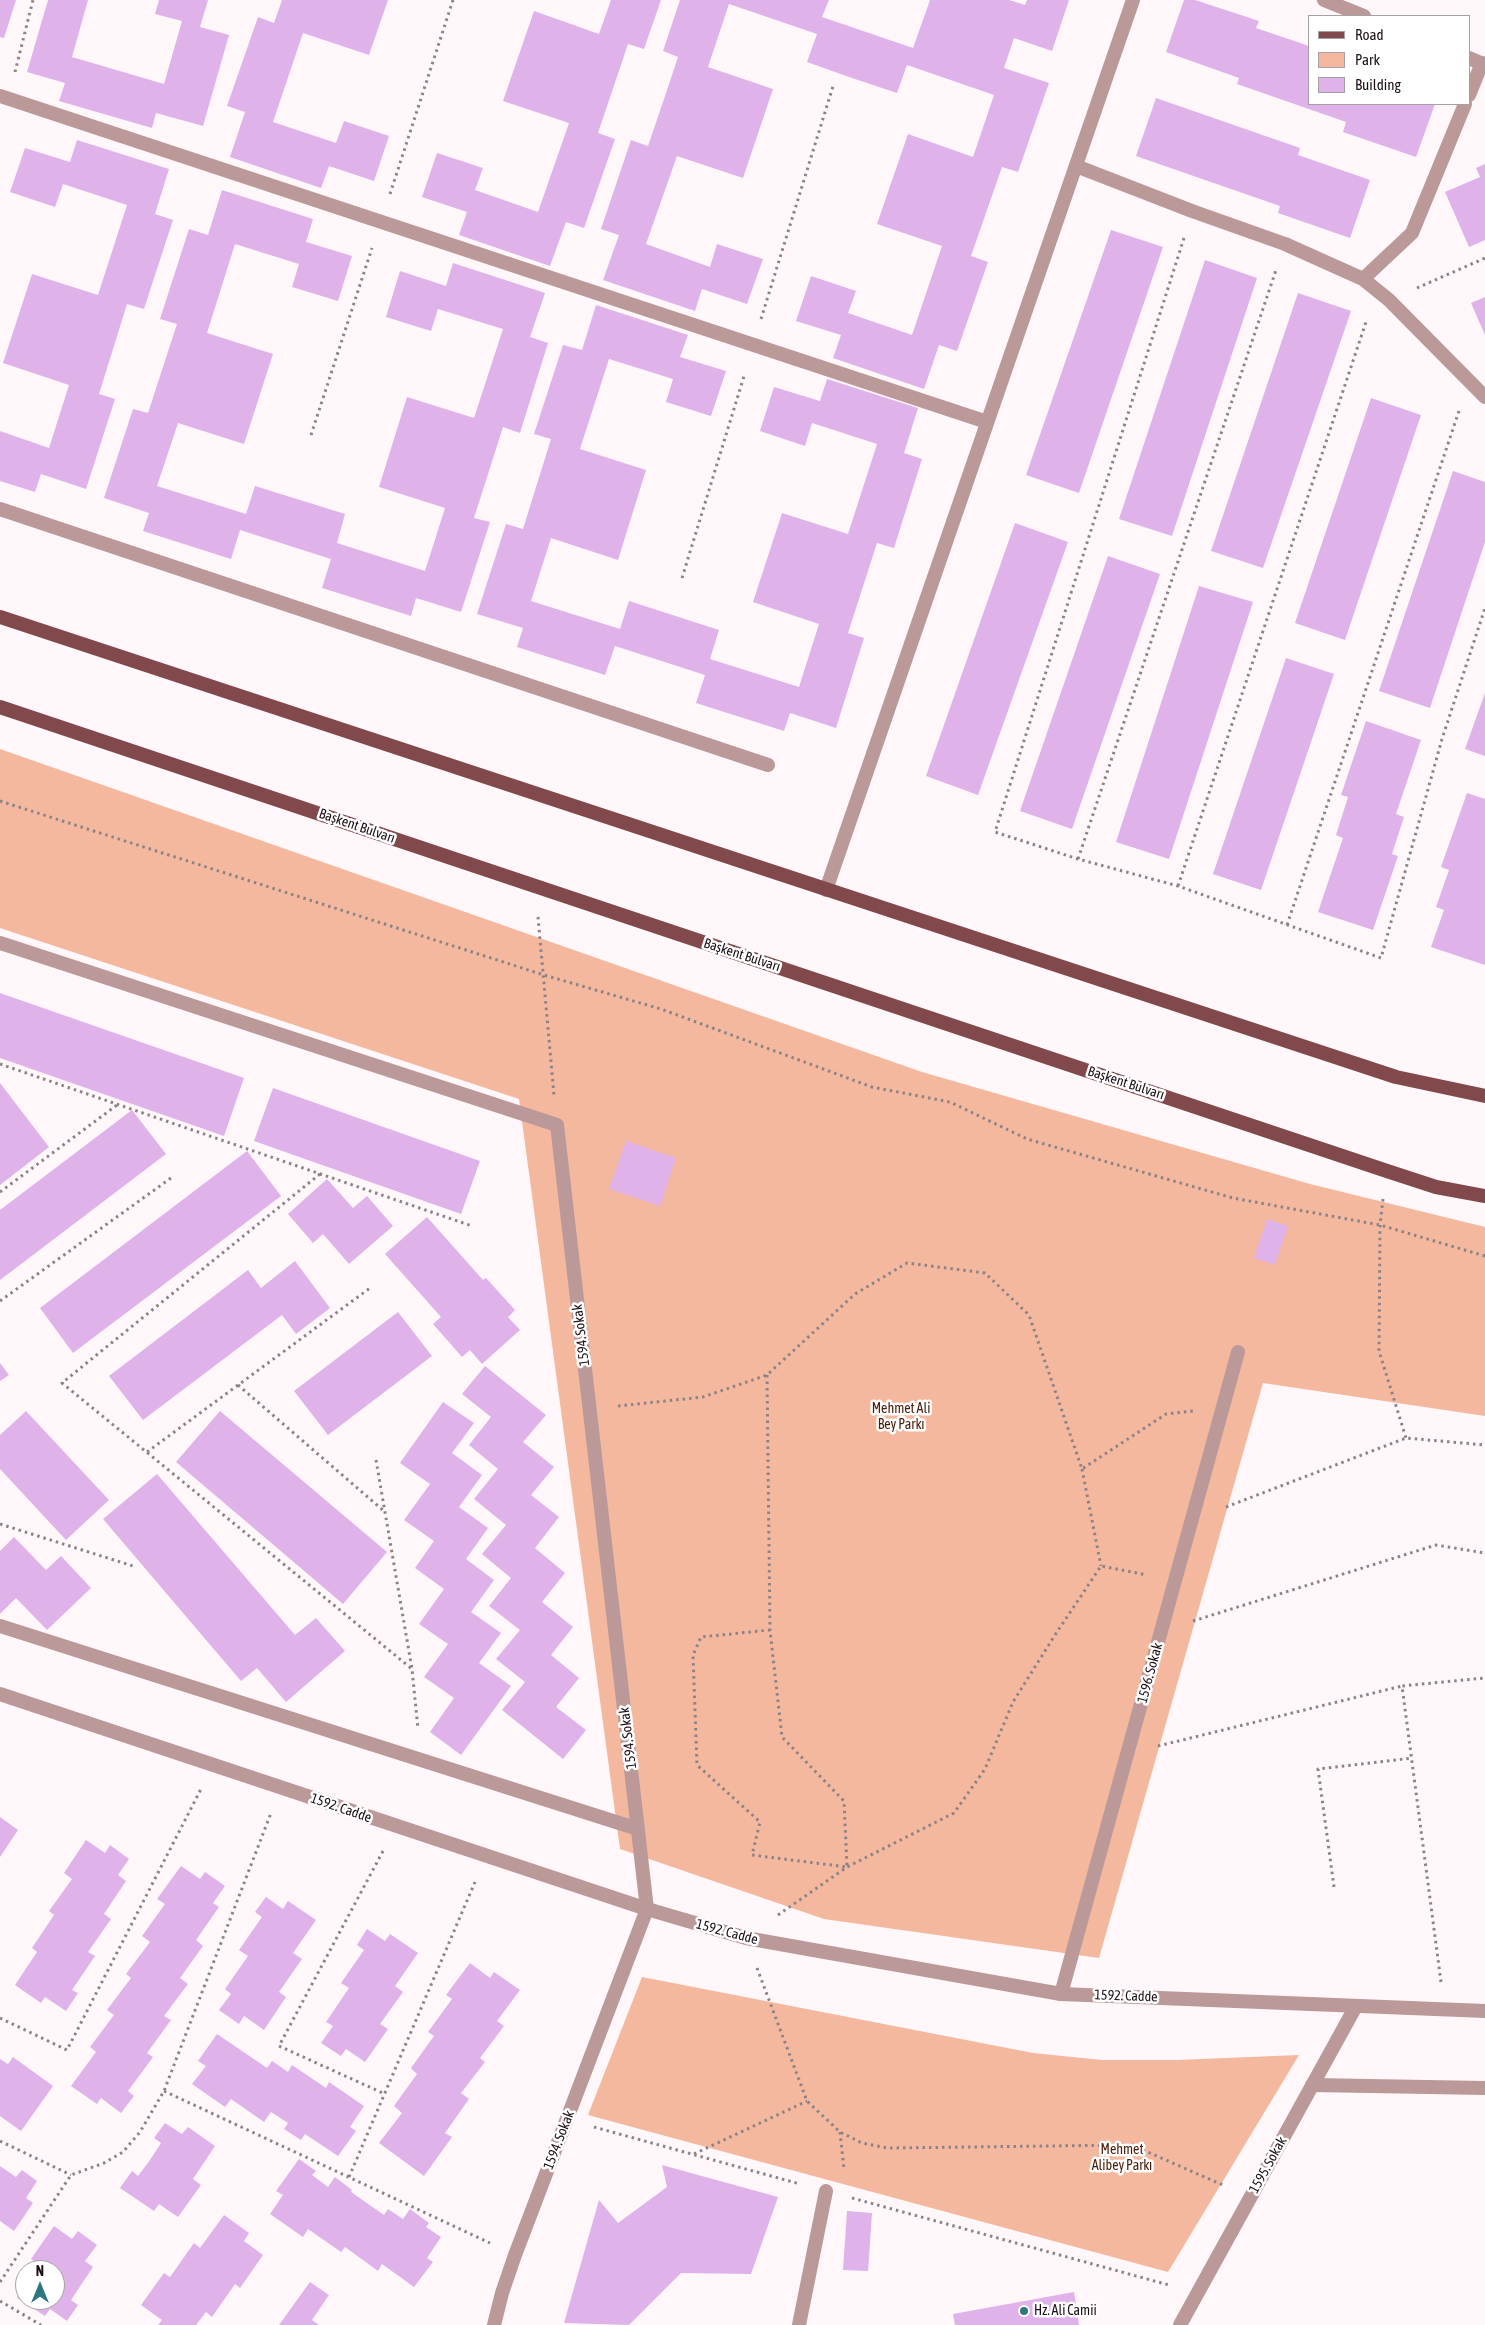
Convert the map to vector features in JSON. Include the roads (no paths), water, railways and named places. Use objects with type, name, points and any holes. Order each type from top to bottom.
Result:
[{"type":"main road","points":[[0,618],[1396,1077],[1485,1096]]},
{"type":"main road","name":"Başkent Bulvarı","points":[[0,707],[1387,1171],[1436,1187],[1485,1196]]},
{"type":"street","points":[[826,890],[1133,0]]},
{"type":"street","points":[[1324,0],[1362,15]]},
{"type":"street","points":[[1470,91],[1478,62]]},
{"type":"street","points":[[4,98],[987,422]]},
{"type":"street","points":[[1363,278],[1412,233],[1465,105]]},
{"type":"street","points":[[1076,166],[1192,211],[1285,244],[1363,278],[1389,300],[1485,397]]},
{"type":"street","points":[[0,509],[768,765]]},
{"type":"street","name":"1594. Sokak","points":[[0,943],[556,1125],[648,1910],[515,2255],[502,2293],[494,2325]]},
{"type":"street","name":"1596. Sokak","points":[[1061,1994],[1238,1352]]},
{"type":"street","points":[[0,1626],[638,1829]]},
{"type":"street","name":"1592. Cadde","points":[[0,1694],[648,1910],[746,1938],[1061,1994],[1485,2011]]},
{"type":"street","name":"1595. Sokak","points":[[1180,2325],[1356,2006]]},
{"type":"street","points":[[1312,2085],[1485,2088]]},
{"type":"street","points":[[799,2325],[826,2191]]},
{"type":"place","name":"Hz. Ali Camii","points":[[1024,2311]]},
{"type":"park label","name":"Mehmet Ali Bey Parkı","points":[[901,1418]]},
{"type":"park label","name":"Mehmet Alibey Parkı","points":[[1122,2158]]}]
